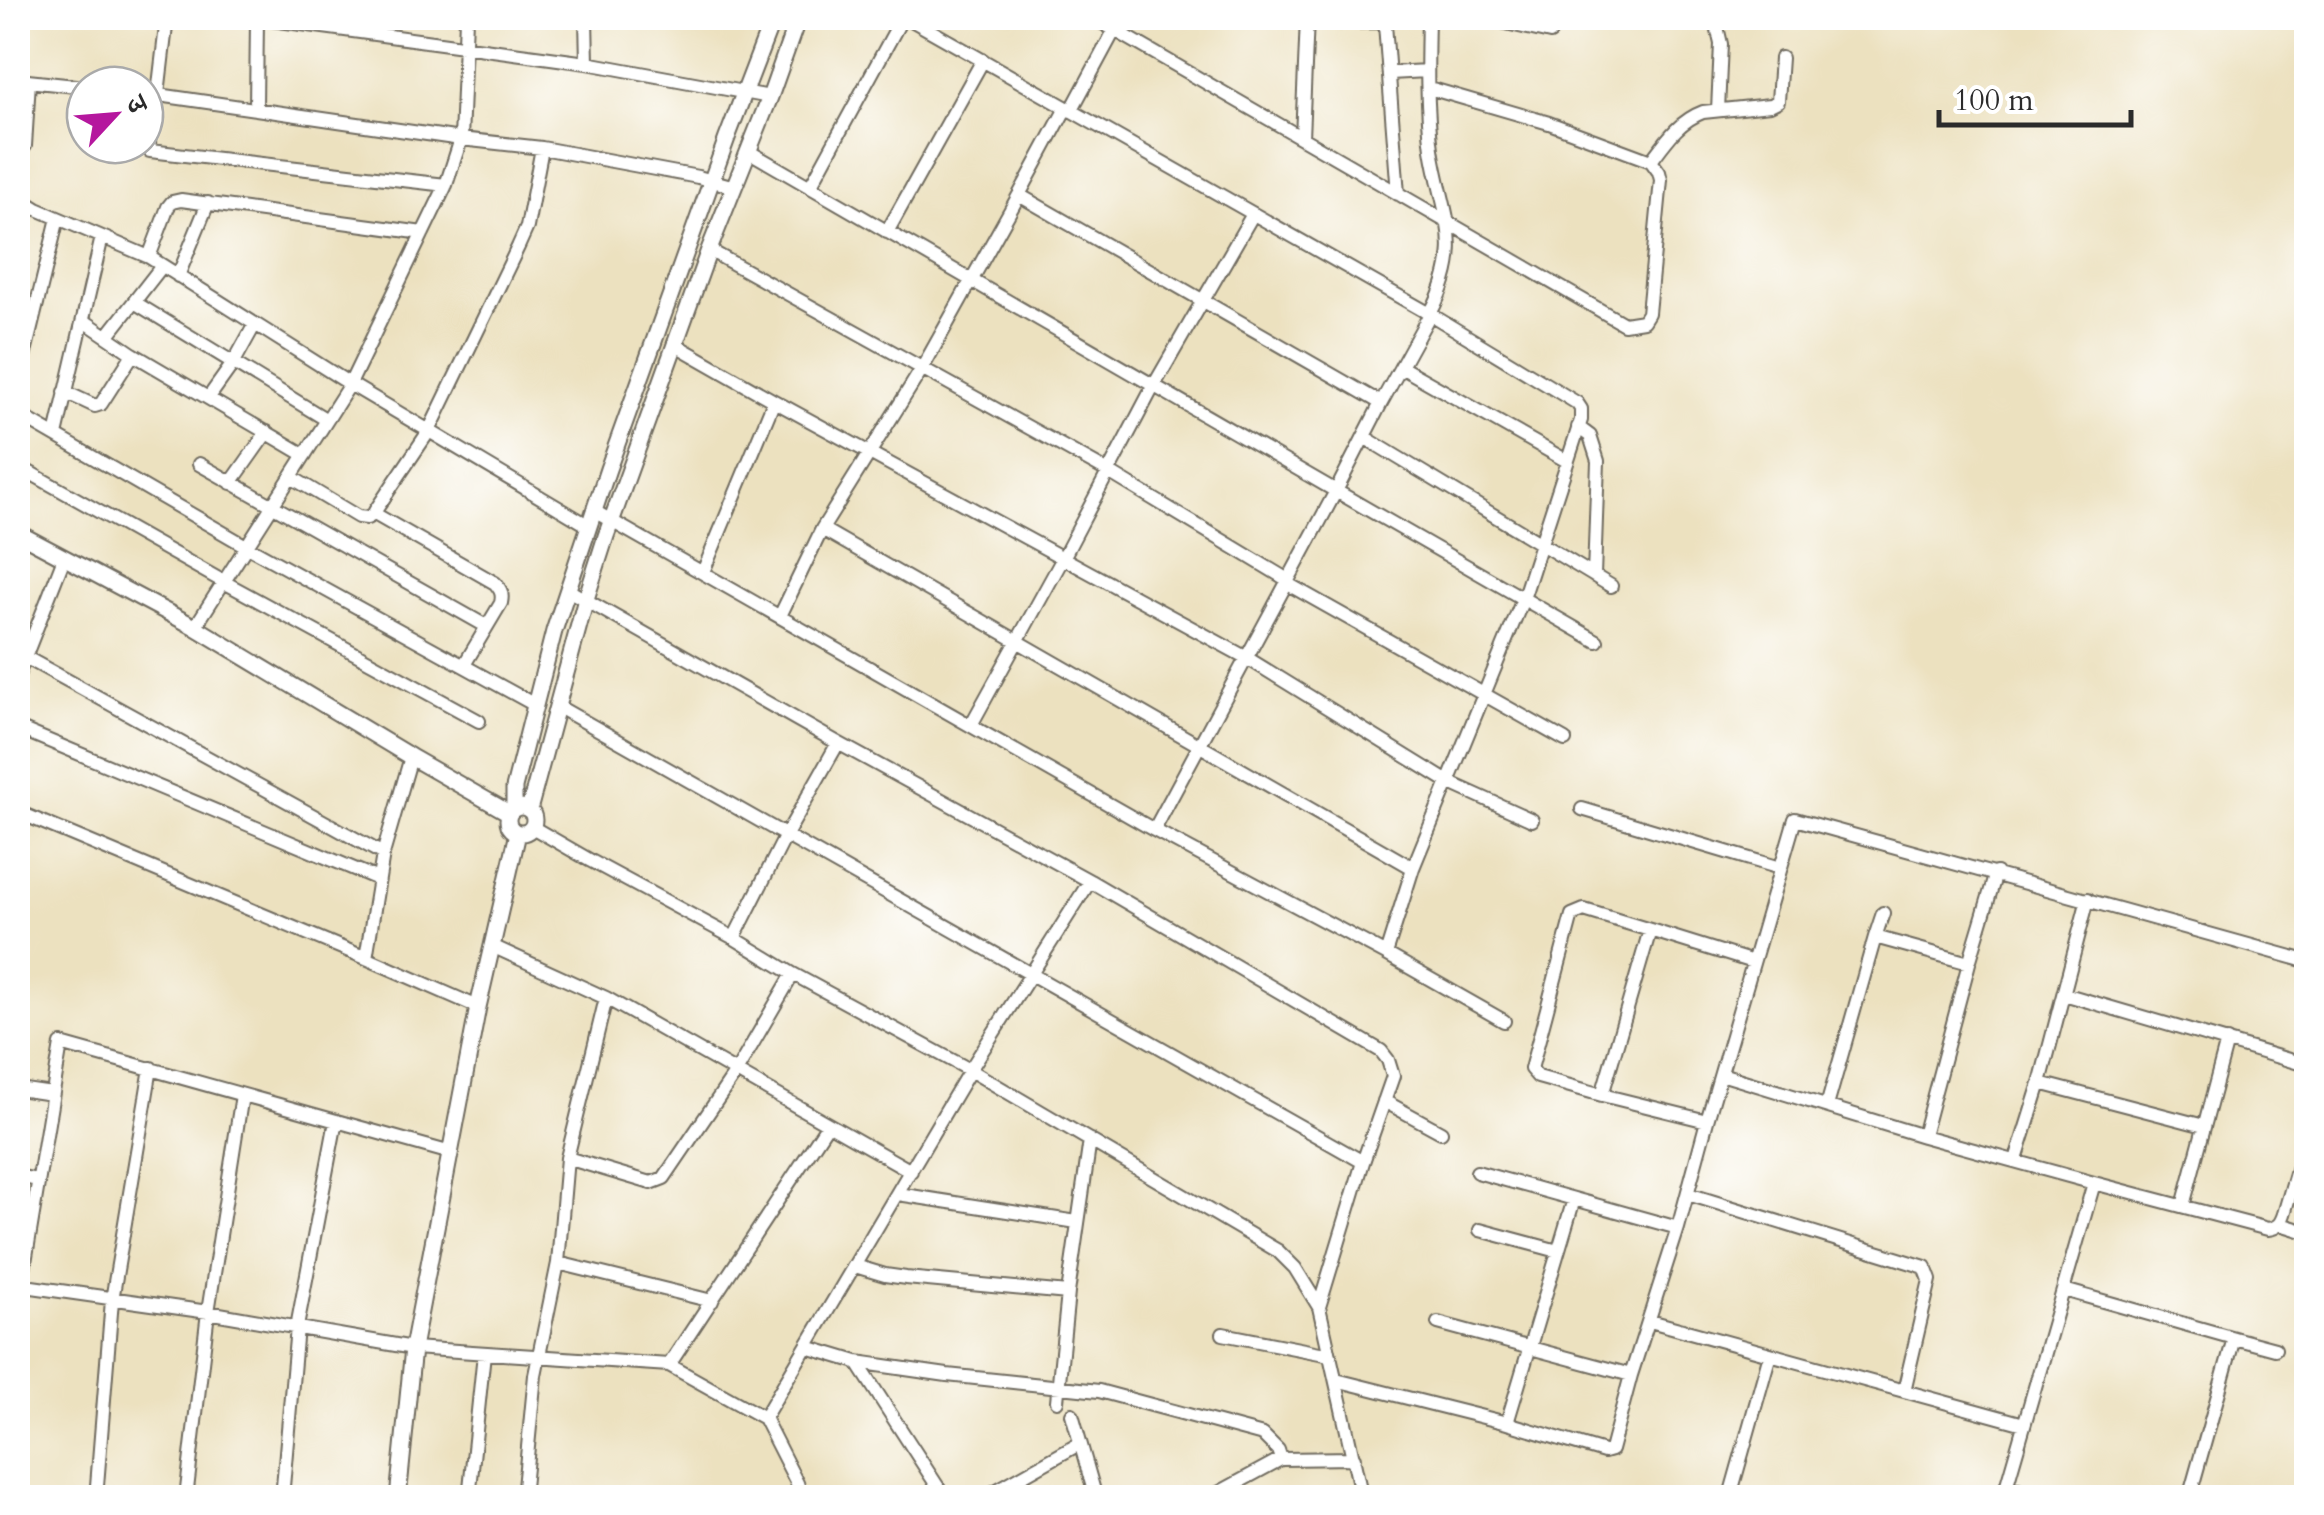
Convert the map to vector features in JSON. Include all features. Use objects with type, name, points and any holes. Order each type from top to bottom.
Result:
[{"type":"street","points":[[158,65],[167,18]]},
{"type":"street","points":[[256,108],[257,18],[356,25],[466,47],[587,63],[770,96]]},
{"type":"street","points":[[195,627],[350,384],[446,184],[462,139],[466,18]]},
{"type":"street","points":[[586,18],[587,63]]},
{"type":"street","points":[[520,818],[514,788],[554,630],[773,18]]},
{"type":"street","points":[[398,1498],[413,1348],[478,1007],[520,818],[612,521],[708,250],[798,18]]},
{"type":"street","points":[[810,187],[905,18],[1430,314],[1577,403],[1581,409],[1578,427],[1523,599],[1413,868],[1386,954]]},
{"type":"street","points":[[1094,18],[1118,23],[1302,138],[1624,324],[1643,321],[1648,313],[1660,186],[1659,172],[1651,161],[1550,123],[1428,88]]},
{"type":"street","points":[[1154,830],[1444,289],[1450,224],[1432,148],[1428,18]]},
{"type":"street","points":[[1484,18],[1550,33]]},
{"type":"street","points":[[1715,18],[1721,44],[1718,110]]},
{"type":"street","points":[[1302,138],[1307,20],[1385,24],[1398,194]]},
{"type":"street","points":[[780,616],[822,529],[923,367],[1118,23]]},
{"type":"street","points":[[1651,161],[1686,120],[1703,112],[1778,102],[1780,58]]},
{"type":"street","points":[[887,232],[982,60]]},
{"type":"street","points":[[1390,73],[1427,72]]},
{"type":"street","points":[[20,148],[23,80],[65,85]]},
{"type":"street","points":[[165,96],[542,148],[735,187]]},
{"type":"street","points":[[376,513],[429,431],[527,227],[542,148]]},
{"type":"street","points":[[748,151],[1597,640]]},
{"type":"street","points":[[165,153],[446,184]]},
{"type":"street","points":[[1020,195],[1382,403]]},
{"type":"street","points":[[18,198],[149,257],[429,431],[592,519],[612,521],[1154,830],[1504,1021]]},
{"type":"street","points":[[149,257],[168,207],[180,200],[423,233]]},
{"type":"street","points":[[178,276],[208,204]]},
{"type":"street","points":[[971,726],[1153,387],[1253,214]]},
{"type":"street","points":[[18,381],[58,218]]},
{"type":"street","points":[[56,435],[102,237]]},
{"type":"street","points":[[708,250],[1107,471],[1287,581],[1564,740]]},
{"type":"street","points":[[108,335],[162,266]]},
{"type":"street","points":[[134,302],[327,420]]},
{"type":"street","points":[[83,320],[132,354],[305,455]]},
{"type":"street","points":[[209,397],[256,324]]},
{"type":"street","points":[[674,344],[1246,658],[1448,782],[1532,820]]},
{"type":"street","points":[[65,392],[94,406],[101,404],[132,354]]},
{"type":"street","points":[[1401,367],[1568,461]]},
{"type":"street","points":[[703,572],[774,401]]},
{"type":"street","points":[[18,414],[246,546],[535,704]]},
{"type":"street","points":[[1578,427],[1590,436],[1598,461],[1594,576]]},
{"type":"street","points":[[231,483],[267,432]]},
{"type":"street","points":[[1364,437],[1610,586]]},
{"type":"street","points":[[198,464],[486,626]]},
{"type":"street","points":[[18,466],[478,721]]},
{"type":"street","points":[[291,477],[358,517],[376,513]]},
{"type":"street","points":[[376,513],[495,584],[502,596],[502,603],[464,665]]},
{"type":"street","points":[[822,529],[1413,868]]},
{"type":"street","points":[[18,534],[195,627],[591,862],[970,1070],[1278,1251],[1295,1268],[1319,1307],[1362,1498]]},
{"type":"street","points":[[18,675],[64,558]]},
{"type":"street","points":[[568,590],[1090,880],[1381,1051],[1393,1076],[1319,1307]]},
{"type":"street","points":[[25,657],[383,854]]},
{"type":"street","points":[[557,706],[1363,1162]]},
{"type":"street","points":[[18,728],[378,879]]},
{"type":"street","points":[[734,938],[838,743]]},
{"type":"street","points":[[366,958],[383,854],[411,757]]},
{"type":"street","points":[[1582,809],[1780,868]]},
{"type":"street","points":[[18,812],[478,1007]]},
{"type":"street","points":[[1336,1380],[1609,1452],[1688,1194],[1792,822],[1798,819],[2306,960]]},
{"type":"street","points":[[1923,1136],[1996,873]]},
{"type":"street","points":[[764,1418],[970,1070],[1090,880]]},
{"type":"street","points":[[2016,1160],[2088,900]]},
{"type":"street","points":[[1706,1121],[1538,1077],[1531,1069],[1572,915],[1584,910],[1753,962]]},
{"type":"street","points":[[1827,1106],[1882,913]]},
{"type":"street","points":[[1602,1095],[1650,930]]},
{"type":"street","points":[[1875,937],[1968,964]]},
{"type":"street","points":[[492,946],[606,998],[910,1171]]},
{"type":"street","points":[[567,1158],[651,1184],[669,1174],[736,1072],[793,974]]},
{"type":"street","points":[[2064,994],[2306,1065]]},
{"type":"street","points":[[523,1498],[536,1374],[558,1263],[567,1158],[606,998]]},
{"type":"street","points":[[2183,1206],[2227,1042]]},
{"type":"street","points":[[18,1305],[61,1044],[451,1153]]},
{"type":"street","points":[[96,1498],[112,1300],[151,1068]]},
{"type":"street","points":[[1721,1074],[1923,1136],[2268,1228],[2280,1224],[2306,1139]]},
{"type":"street","points":[[2040,1083],[2204,1126]]},
{"type":"street","points":[[18,1089],[52,1094]]},
{"type":"street","points":[[186,1498],[208,1312],[242,1095]]},
{"type":"street","points":[[1384,1101],[1441,1132]]},
{"type":"street","points":[[282,1498],[297,1327],[336,1121]]},
{"type":"street","points":[[669,1365],[828,1124]]},
{"type":"street","points":[[1058,1394],[1090,1140]]},
{"type":"street","points":[[1478,1172],[1678,1228]]},
{"type":"street","points":[[18,1176],[36,1180]]},
{"type":"street","points":[[2049,1498],[2005,1492],[2094,1183]]},
{"type":"street","points":[[898,1194],[1077,1222]]},
{"type":"street","points":[[1688,1194],[1926,1267],[1930,1280],[1904,1392]]},
{"type":"street","points":[[1507,1423],[1574,1198]]},
{"type":"street","points":[[2280,1224],[2306,1232]]},
{"type":"street","points":[[1480,1230],[1558,1251]]},
{"type":"street","points":[[558,1263],[712,1301]]},
{"type":"street","points":[[855,1266],[906,1278],[1068,1294]]},
{"type":"street","points":[[19,1285],[208,1312],[413,1348],[669,1365],[764,1418],[802,1498]]},
{"type":"street","points":[[2064,1290],[2276,1349]]},
{"type":"street","points":[[1650,1321],[2024,1424]]},
{"type":"street","points":[[1438,1322],[1632,1375]]},
{"type":"street","points":[[1223,1334],[1330,1355]]},
{"type":"street","points":[[2189,1498],[2234,1338]]},
{"type":"street","points":[[807,1348],[857,1362],[1058,1394],[1099,1391],[1253,1432],[1270,1441],[1281,1459]]},
{"type":"street","points":[[469,1498],[484,1353]]},
{"type":"street","points":[[1731,1497],[1770,1354]]},
{"type":"street","points":[[857,1362],[945,1498]]},
{"type":"street","points":[[1072,1414],[1096,1498]]},
{"type":"street","points":[[983,1498],[1079,1444]]},
{"type":"street","points":[[1209,1498],[1235,1490],[1281,1459],[1354,1458]]}]
